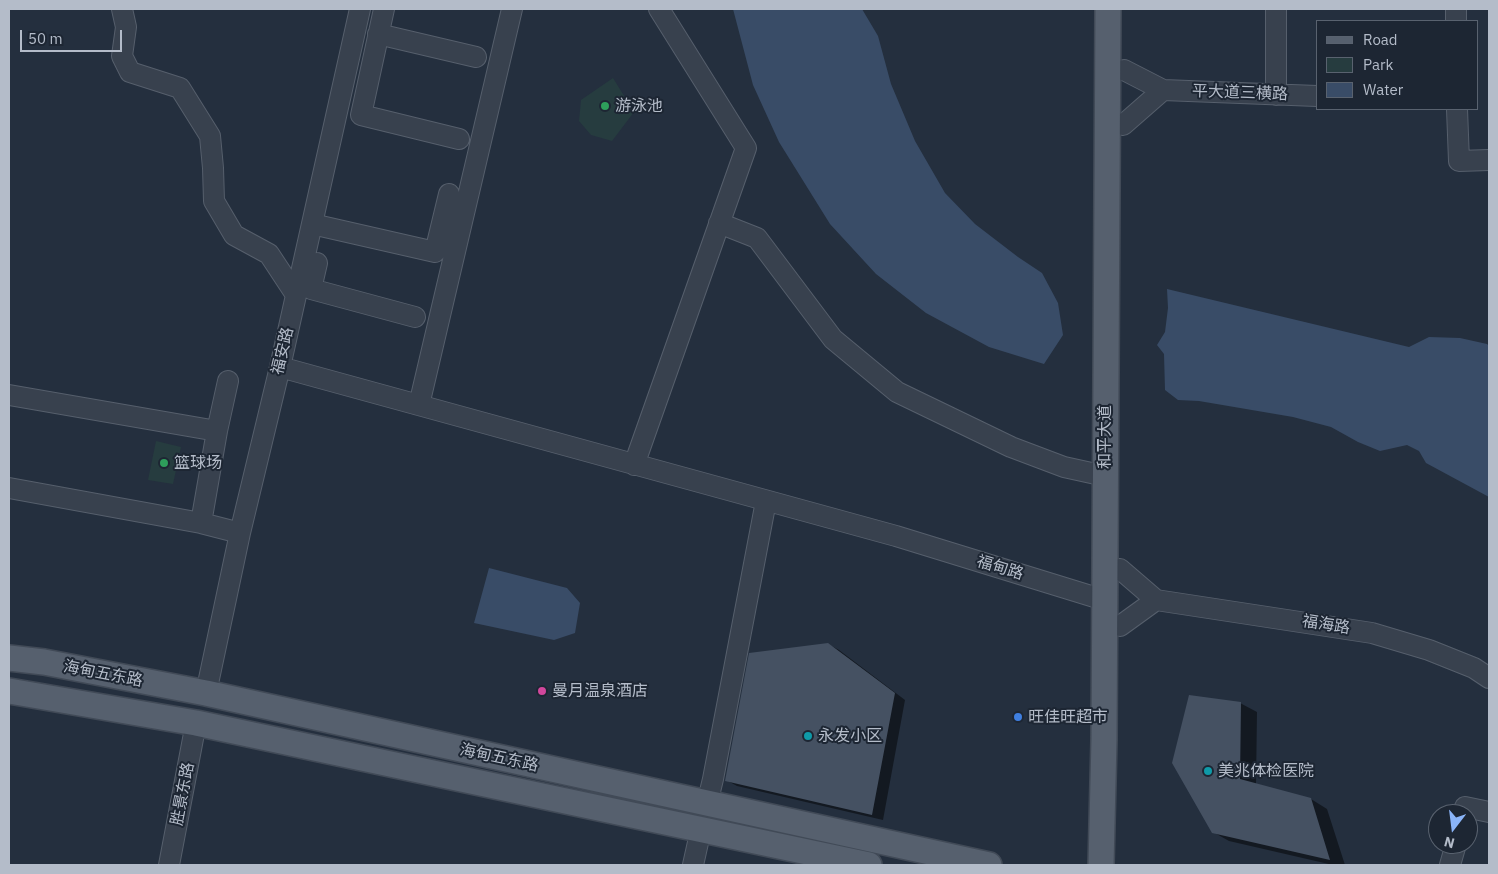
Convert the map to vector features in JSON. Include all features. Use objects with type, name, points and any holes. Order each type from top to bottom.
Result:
[{"type":"main road","name":"和平大道","points":[[1101,865],[1108,9]]},
{"type":"main road","name":"和平大道","points":[[1118,865],[1124,9]]},
{"type":"main road","name":"海甸五东路","points":[[9,658],[44,662],[206,693],[989,865]]},
{"type":"main road","name":"海甸五东路","points":[[9,691],[196,723],[869,865]]},
{"type":"street","points":[[122,9],[126,26],[122,56],[130,72],[180,88],[210,136],[214,201],[234,235],[269,254],[296,296]]},
{"type":"street","name":"福安路","points":[[206,693],[240,533],[296,296],[318,225],[360,9]]},
{"type":"street","points":[[384,9],[361,115],[459,138]]},
{"type":"street","points":[[420,405],[512,9]]},
{"type":"street","points":[[634,465],[746,148],[659,9]]},
{"type":"street","points":[[1276,9],[1276,95]]},
{"type":"street","points":[[378,34],[476,57]]},
{"type":"street","points":[[1123,125],[1163,90],[1124,70]]},
{"type":"street","name":"平大道三横路","points":[[1163,90],[1316,96]]},
{"type":"street","points":[[1457,110],[1459,161],[1489,160]]},
{"type":"street","points":[[415,317],[311,289],[318,225],[435,252],[448,194]]},
{"type":"street","points":[[719,223],[757,238],[833,339],[897,392],[1011,447],[1064,467],[1105,476]]},
{"type":"street","name":"福甸路","points":[[280,367],[896,536],[1104,600]]},
{"type":"street","points":[[201,523],[228,381]]},
{"type":"street","points":[[9,395],[217,431]]},
{"type":"street","points":[[9,488],[201,523],[240,533]]},
{"type":"street","points":[[707,804],[766,501]]},
{"type":"street","points":[[1120,569],[1156,600],[1120,626]]},
{"type":"street","name":"福海路","points":[[1156,600],[1372,633],[1430,650],[1474,668],[1489,678]]},
{"type":"street","name":"胜景东路","points":[[169,865],[196,723]]},
{"type":"street","points":[[693,865],[701,829]]},
{"type":"green space","name":"游泳池","points":[[613,78],[634,112],[612,141],[591,135],[579,121],[581,100]]},
{"type":"green space","name":"篮球场","points":[[156,441],[181,447],[173,484],[148,480]]},
{"type":"water","points":[[733,9],[862,9],[878,36],[891,84],[915,141],[945,193],[975,224],[1042,273],[1058,303],[1063,335],[1044,364],[989,347],[926,313],[876,274],[830,224],[779,142],[753,85]]},
{"type":"water","points":[[1167,289],[1409,347],[1429,337],[1460,338],[1487,344],[1489,346],[1489,497],[1426,463],[1419,451],[1407,445],[1380,451],[1358,442],[1331,427],[1293,417],[1199,401],[1178,400],[1165,390],[1164,354],[1157,345],[1165,332],[1168,308]]},
{"type":"water","points":[[489,568],[567,588],[580,603],[575,633],[554,640],[474,623]]},
{"type":"building","name":"永发小区","points":[[828,643],[895,693],[872,815],[725,781],[749,653]]},
{"type":"building","name":"美兆体检医院","points":[[1189,695],[1241,702],[1240,779],[1311,798],[1330,860],[1212,833],[1172,763]]},
{"type":"place","name":"游泳池","points":[[605,106]]},
{"type":"place","name":"篮球场","points":[[164,463]]},
{"type":"place","name":"曼月温泉酒店","points":[[542,691]]},
{"type":"place","name":"旺佳旺超市","points":[[1018,717]]},
{"type":"place","name":"永发小区","points":[[808,736]]},
{"type":"place","name":"美兆体检医院","points":[[1208,771]]}]
